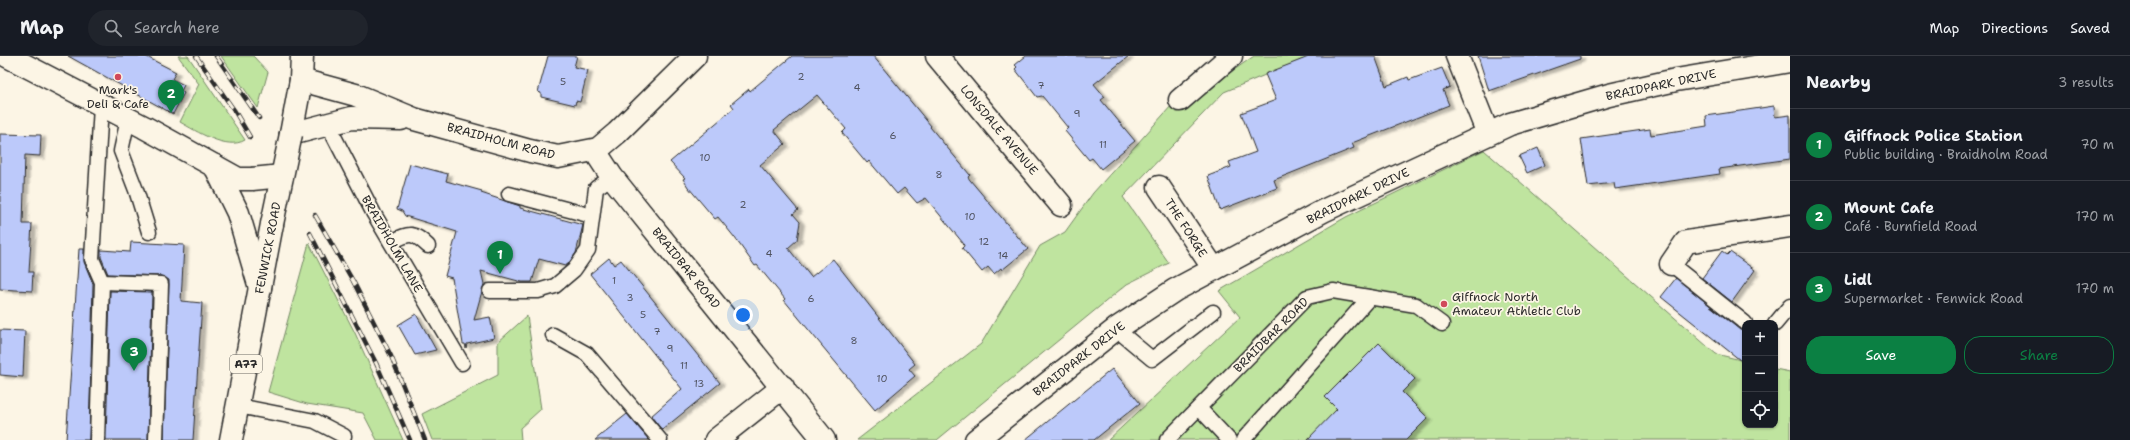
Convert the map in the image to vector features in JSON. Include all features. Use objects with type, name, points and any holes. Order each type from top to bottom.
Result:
[{"type":"street","points":[[7,56],[128,119],[238,179],[282,176]]},
{"type":"street","name":"FENWICK ROAD","points":[[231,440],[301,80],[302,56]]},
{"type":"street","points":[[595,151],[617,133],[695,56]]},
{"type":"street","name":"LONSDALE AVENUE","points":[[937,56],[1061,205]]},
{"type":"street","points":[[1180,100],[1231,56]]},
{"type":"street","points":[[1457,56],[1488,134]]},
{"type":"street","name":"BRAIDPARK DRIVE","points":[[976,440],[1116,329],[1175,290],[1323,211],[1510,124],[1609,95],[1784,59]]},
{"type":"street","name":"BRAIDHOLM ROAD","points":[[301,80],[356,95],[414,119],[530,151],[558,157],[595,151]]},
{"type":"street","name":"BRAIDHOLM ROAD","points":[[291,134],[327,123],[352,118],[414,119]]},
{"type":"street","name":"BRAIDBAR ROAD","points":[[595,151],[612,177],[783,387],[824,440]]},
{"type":"street","points":[[214,166],[238,213],[260,288]]},
{"type":"street","name":"THE FORGE","points":[[1159,187],[1214,269]]},
{"type":"street","points":[[1671,264],[1686,242],[1790,226]]},
{"type":"street","points":[[716,440],[783,387]]},
{"type":"lane","points":[[97,440],[102,282],[92,259],[101,106]]},
{"type":"lane","points":[[128,119],[121,151],[136,190],[149,232]]},
{"type":"lane","name":"BRAIDHOLM LANE","points":[[327,123],[391,242],[462,363]]},
{"type":"lane","points":[[490,291],[538,291],[555,286],[574,270],[588,250],[596,188],[612,177]]},
{"type":"lane","points":[[509,194],[592,216]]},
{"type":"lane","points":[[391,242],[409,234],[417,235],[428,246]]},
{"type":"lane","points":[[1671,264],[1742,320]]},
{"type":"lane","points":[[102,282],[161,284],[156,440]]},
{"type":"lane","name":"BRAIDBAR ROAD","points":[[1167,440],[1307,297],[1333,291],[1416,305],[1442,324]]},
{"type":"lane","points":[[1249,438],[1370,297]]},
{"type":"lane","points":[[1778,320],[1790,306]]},
{"type":"lane","points":[[1116,329],[1152,359],[1212,312]]},
{"type":"lane","points":[[553,335],[587,354],[660,440]]},
{"type":"lane","points":[[238,406],[315,421],[344,436]]},
{"type":"lane","points":[[1199,408],[1229,440]]},
{"type":"green space","points":[[178,56],[188,56],[245,140],[238,143],[221,142],[203,135],[180,122],[199,84]]},
{"type":"green space","points":[[221,56],[253,56],[268,72],[258,108]]},
{"type":"green space","points":[[1254,56],[1311,56],[1224,92],[1123,197],[1169,263],[1127,284],[937,440],[857,440],[981,344],[1040,246],[1065,232],[1093,193],[1172,105],[1178,109]]},
{"type":"green space","name":"Giffnock North Amateur Athletic Club","points":[[1484,150],[1716,354],[1742,360],[1742,428],[1778,428],[1778,370],[1790,372],[1790,440],[1108,440],[1240,317],[1219,291],[1346,217]]},
{"type":"green space","points":[[309,243],[355,333],[403,440],[377,440],[363,413],[307,404],[268,392]]},
{"type":"green space","points":[[527,316],[541,409],[520,428],[521,440],[432,440],[422,414],[498,375],[498,342]]},
{"type":"building","points":[[68,56],[145,56],[176,72],[172,79],[184,85],[181,91],[184,93],[173,114]]},
{"type":"building","points":[[548,56],[577,56],[574,67],[588,70],[580,102],[576,101],[575,105],[541,97],[541,93],[538,92]]},
{"type":"building","points":[[792,56],[873,56],[970,175],[968,177],[970,180],[1028,249],[1002,270],[1001,268],[994,274],[988,267],[982,272],[962,248],[964,246],[963,243],[926,198],[917,203],[904,188],[897,194],[869,161],[867,163],[842,133],[846,129],[817,95],[774,130],[785,144],[760,165],[798,210],[793,214],[800,222],[797,240],[788,248],[811,277],[833,259],[915,364],[909,369],[915,376],[875,410],[757,265],[755,266],[718,217],[715,219],[688,187],[683,179],[685,178],[670,162],[734,108],[731,104],[749,89],[750,91]]},
{"type":"building","points":[[1026,56],[1129,56],[1094,84],[1105,97],[1101,100],[1135,141],[1101,169],[1092,158],[1089,160],[1065,131],[1068,128],[1042,96],[1037,97],[1015,69],[1017,67],[1015,65]]},
{"type":"building","points":[[1311,56],[1375,56],[1386,86],[1408,77],[1409,80],[1442,68],[1450,87],[1443,90],[1449,105],[1352,143],[1354,148],[1274,180],[1277,188],[1220,210],[1208,176],[1231,167],[1229,162],[1256,152],[1241,113],[1276,100],[1265,74]]},
{"type":"building","points":[[1478,56],[1580,56],[1580,59],[1489,91]]},
{"type":"building","points":[[1774,106],[1775,117],[1790,115],[1790,159],[1719,169],[1720,174],[1615,189],[1614,183],[1588,186],[1581,139],[1650,129],[1651,135],[1707,126],[1706,116]]},
{"type":"building","points":[[0,134],[41,135],[40,156],[25,155],[23,224],[32,224],[29,272],[33,272],[32,291],[0,289]]},
{"type":"building","points":[[1538,148],[1545,165],[1527,173],[1519,156]]},
{"type":"building","points":[[410,164],[448,174],[446,181],[482,191],[481,193],[520,206],[520,208],[583,225],[576,253],[568,264],[565,266],[539,259],[532,282],[522,282],[481,271],[484,284],[474,320],[490,317],[494,338],[467,344],[466,348],[465,344],[463,344],[452,278],[445,276],[457,232],[405,216],[402,211],[397,209]]},
{"type":"building","points":[[131,242],[184,245],[181,301],[202,303],[193,440],[164,440],[169,280],[161,276],[108,274],[101,257],[101,250],[130,252]]},
{"type":"building","points":[[79,249],[84,249],[84,262],[93,284],[89,440],[66,440]]},
{"type":"building","points":[[1722,251],[1727,255],[1730,252],[1755,270],[1732,302],[1702,278]]},
{"type":"building","points":[[609,258],[614,265],[621,260],[720,383],[662,430],[651,416],[682,389],[590,274]]},
{"type":"building","points":[[1676,278],[1742,330],[1742,362],[1661,297]]},
{"type":"building","points":[[110,291],[152,292],[148,440],[106,440]]},
{"type":"building","points":[[416,314],[436,350],[415,355],[398,325]]},
{"type":"building","points":[[0,330],[25,331],[23,377],[0,375]]},
{"type":"building","points":[[1379,343],[1415,379],[1402,392],[1428,418],[1406,440],[1307,440],[1337,409],[1325,397]]},
{"type":"building","points":[[1112,369],[1140,403],[1094,440],[1025,440]]},
{"type":"building","points":[[627,414],[649,440],[595,440],[612,426]]},
{"type":"railway","points":[[196,56],[234,110],[250,137]]},
{"type":"railway","points":[[216,56],[259,118]]},
{"type":"railway","points":[[315,215],[353,281],[391,356],[425,440]]},
{"type":"railway","points":[[310,233],[376,363],[410,440]]},
{"type":"place","name":"Mark's Deli & Cafe","points":[[118,77]]},
{"type":"place","name":"Mount Cafe","points":[[171,113]]},
{"type":"place","name":"Giffnock Police Station","points":[[500,274]]},
{"type":"place","name":"Giffnock North Amateur Athletic Club","points":[[1444,304]]},
{"type":"place","name":"Lidl","points":[[134,371]]}]
